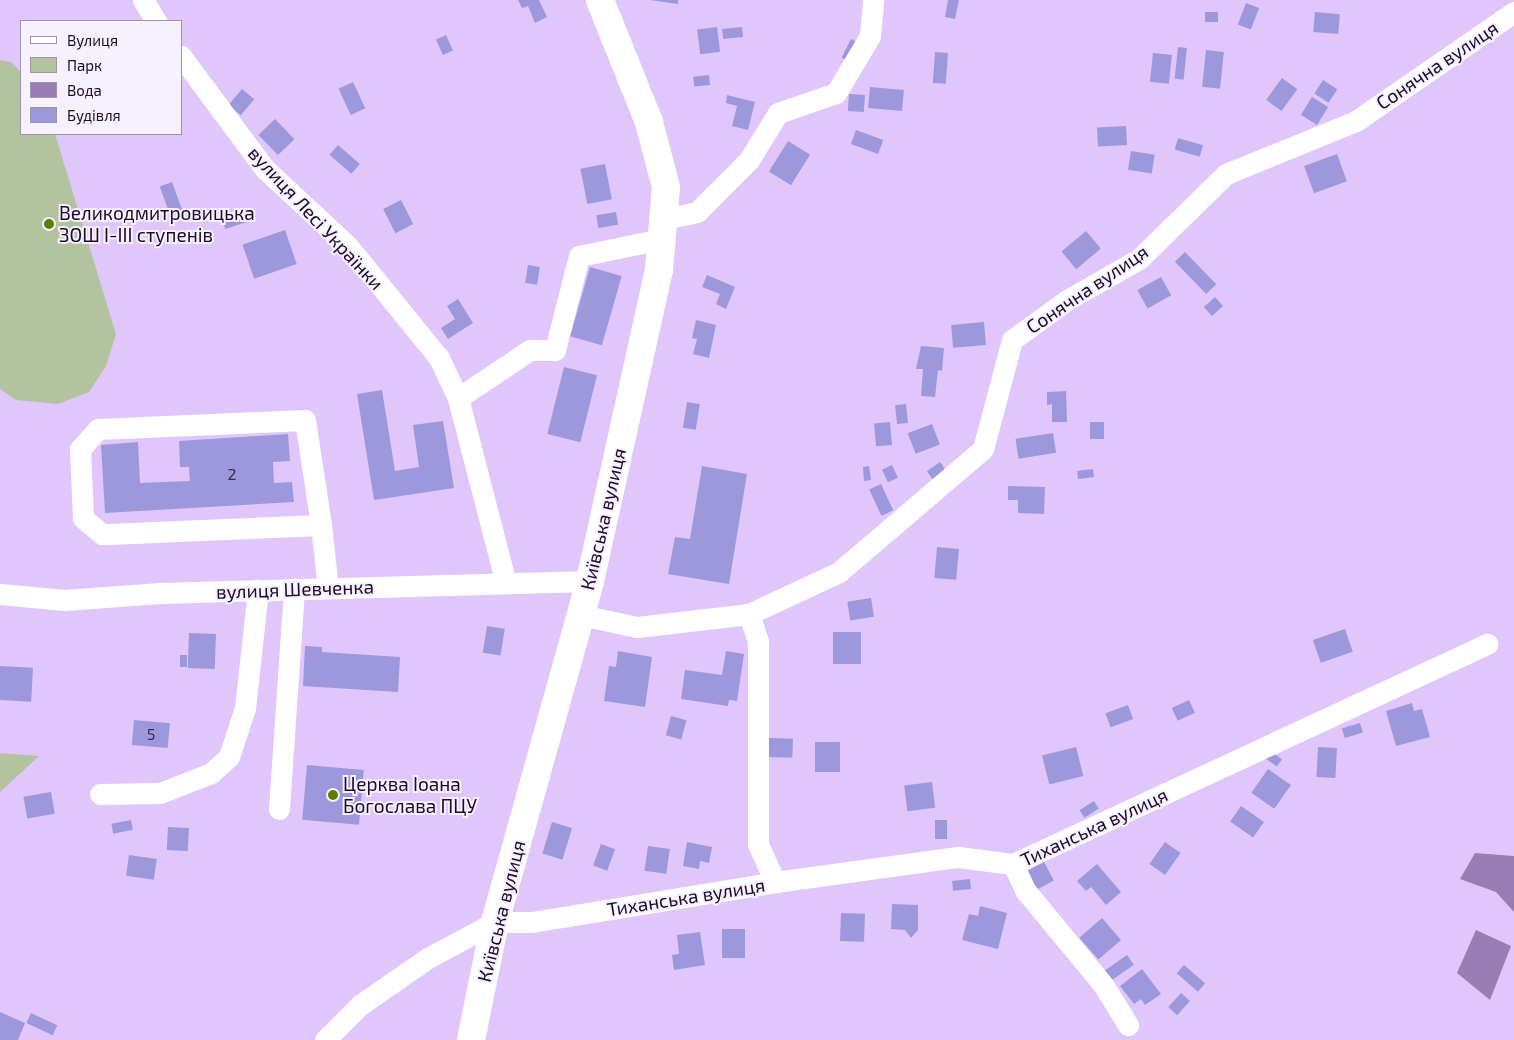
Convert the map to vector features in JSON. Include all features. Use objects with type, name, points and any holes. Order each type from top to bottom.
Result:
[{"type":"main road","name":"Київська вулиця","points":[[471,1040],[495,922],[590,580],[659,270],[666,187],[649,122],[600,0]]},
{"type":"street","points":[[143,0],[155,20]]},
{"type":"street","points":[[458,398],[530,350],[555,350],[580,256],[663,229],[697,212],[749,160],[778,113],[836,93],[870,36],[872,0]]},
{"type":"street","name":"Сонячна вулиця","points":[[581,615],[637,627],[749,614],[839,572],[983,449],[1012,340],[1067,300],[1139,259],[1226,174],[1356,121],[1514,12]]},
{"type":"street","name":"вулиця Лесі Українки","points":[[182,57],[265,169],[348,246],[439,358],[458,398],[506,583]]},
{"type":"street","points":[[321,525],[102,534],[83,518],[80,449],[98,428],[305,420],[321,525],[328,588]]},
{"type":"street","name":"вулиця Шевченка","points":[[0,594],[65,600],[258,590],[590,580]]},
{"type":"street","points":[[279,809],[294,589]]},
{"type":"street","points":[[100,794],[160,793],[211,773],[229,757],[245,708],[258,590]]},
{"type":"street","points":[[749,614],[758,641],[758,844],[775,882]]},
{"type":"street","name":"Тиханська вулиця","points":[[495,922],[532,922],[775,882],[958,857],[1013,864],[1487,644]]},
{"type":"street","points":[[1013,864],[1025,890],[1104,986],[1128,1025]]},
{"type":"street","points":[[325,1040],[360,1006],[441,949],[495,922]]},
{"type":"green space","points":[[0,60],[11,62],[20,71],[20,135],[55,135],[116,334],[106,366],[89,392],[58,404],[16,400],[0,389]]},
{"type":"green space","points":[[0,753],[39,756],[0,792]]},
{"type":"water","points":[[1475,853],[1514,856],[1514,912],[1496,892],[1460,879]]},
{"type":"water","points":[[1476,930],[1511,946],[1490,1000],[1457,973]]},
{"type":"building","points":[[518,0],[539,0],[547,17],[535,23],[528,6],[522,8]]},
{"type":"building","points":[[650,0],[678,0],[678,4]]},
{"type":"building","points":[[948,0],[959,0],[955,19],[945,17]]},
{"type":"building","points":[[1246,3],[1259,8],[1251,29],[1238,24]]},
{"type":"building","points":[[1205,12],[1218,12],[1218,22],[1205,22]]},
{"type":"building","points":[[1315,12],[1340,14],[1338,34],[1313,32]]},
{"type":"building","points":[[717,27],[720,52],[700,54],[697,29]]},
{"type":"building","points":[[742,27],[743,37],[723,39],[722,29]]},
{"type":"building","points":[[446,35],[453,51],[443,55],[436,39]]},
{"type":"building","points":[[851,39],[859,43],[849,62],[841,58]]},
{"type":"building","points":[[1178,47],[1187,48],[1184,80],[1175,79]]},
{"type":"building","points":[[1206,50],[1224,52],[1220,89],[1202,87]]},
{"type":"building","points":[[935,52],[948,53],[946,84],[933,83]]},
{"type":"building","points":[[1153,53],[1172,55],[1169,84],[1150,82]]},
{"type":"building","points":[[709,75],[710,85],[694,87],[693,77]]},
{"type":"building","points":[[1282,78],[1297,89],[1282,111],[1266,100]]},
{"type":"building","points":[[1323,80],[1337,89],[1329,103],[1314,93]]},
{"type":"building","points":[[353,82],[365,108],[351,115],[338,89]]},
{"type":"building","points":[[870,87],[904,90],[902,111],[868,108]]},
{"type":"building","points":[[242,89],[254,99],[241,115],[229,105]]},
{"type":"building","points":[[849,94],[865,95],[864,112],[848,111]]},
{"type":"building","points":[[727,95],[755,102],[748,130],[732,126],[737,106],[726,103]]},
{"type":"building","points":[[1312,97],[1328,107],[1317,125],[1301,115]]},
{"type":"building","points":[[275,119],[294,139],[278,155],[258,135]]},
{"type":"building","points":[[1126,126],[1127,145],[1098,146],[1097,128]]},
{"type":"building","points":[[856,130],[883,140],[878,154],[851,144]]},
{"type":"building","points":[[1178,138],[1203,145],[1200,157],[1175,150]]},
{"type":"building","points":[[788,141],[810,155],[791,185],[769,172]]},
{"type":"building","points":[[338,145],[360,164],[351,174],[329,155]]},
{"type":"building","points":[[1131,151],[1155,155],[1152,174],[1128,170]]},
{"type":"building","points":[[1337,154],[1347,181],[1314,193],[1304,166]]},
{"type":"building","points":[[605,164],[612,199],[587,204],[580,169]]},
{"type":"building","points":[[172,182],[182,209],[170,214],[160,186]]},
{"type":"building","points":[[401,200],[413,224],[395,233],[383,209]]},
{"type":"building","points":[[245,209],[249,221],[225,229],[221,217]]},
{"type":"building","points":[[616,212],[618,225],[598,228],[596,215]]},
{"type":"building","points":[[285,230],[297,264],[254,279],[242,245]]},
{"type":"building","points":[[1086,231],[1101,249],[1076,269],[1061,252]]},
{"type":"building","points":[[1185,252],[1216,284],[1206,294],[1175,262]]},
{"type":"building","points":[[528,265],[540,267],[537,285],[525,283]]},
{"type":"building","points":[[590,267],[622,276],[602,345],[570,336]]},
{"type":"building","points":[[707,275],[735,287],[726,309],[716,304],[720,294],[702,287]]},
{"type":"building","points":[[1161,277],[1171,295],[1148,308],[1137,290]]},
{"type":"building","points":[[1215,297],[1223,306],[1212,316],[1204,307]]},
{"type":"building","points":[[458,299],[473,323],[448,339],[441,328],[455,319],[447,306]]},
{"type":"building","points":[[696,320],[716,325],[709,358],[693,354],[697,339],[692,338]]},
{"type":"building","points":[[984,322],[986,345],[953,348],[951,325]]},
{"type":"building","points":[[921,346],[944,348],[942,371],[938,370],[935,397],[921,396],[923,369],[916,369]]},
{"type":"building","points":[[564,367],[597,375],[580,442],[547,434]]},
{"type":"building","points":[[382,390],[395,471],[419,467],[413,425],[443,421],[454,488],[374,500],[357,394]]},
{"type":"building","points":[[1066,391],[1067,422],[1052,422],[1052,404],[1047,405],[1047,392]]},
{"type":"building","points":[[687,402],[700,404],[696,430],[683,428]]},
{"type":"building","points":[[906,404],[908,423],[897,424],[895,405]]},
{"type":"building","points":[[890,422],[892,445],[876,446],[874,423]]},
{"type":"building","points":[[1090,422],[1104,422],[1104,439],[1090,439]]},
{"type":"building","points":[[932,424],[940,445],[916,454],[908,433]]},
{"type":"building","points":[[1053,433],[1056,453],[1019,459],[1015,439]]},
{"type":"building","points":[[288,434],[290,461],[273,462],[274,483],[292,482],[294,502],[105,513],[101,445],[138,442],[140,483],[190,481],[189,467],[180,467],[179,441]]},
{"type":"building","points":[[940,462],[949,475],[936,484],[927,471]]},
{"type":"building","points":[[892,465],[898,478],[888,482],[882,470]]},
{"type":"building","points":[[702,466],[747,474],[729,584],[668,574],[675,537],[690,539]]},
{"type":"building","points":[[869,466],[871,480],[864,481],[863,467]]},
{"type":"building","points":[[1093,469],[1094,477],[1078,479],[1077,471]]},
{"type":"building","points":[[881,484],[893,510],[881,516],[869,489]]},
{"type":"building","points":[[1008,486],[1045,487],[1044,514],[1018,513],[1018,500],[1008,500]]},
{"type":"building","points":[[937,547],[959,549],[956,580],[934,578]]},
{"type":"building","points":[[871,598],[874,617],[850,621],[847,602]]},
{"type":"building","points":[[487,626],[505,629],[501,655],[483,653]]},
{"type":"building","points":[[1345,629],[1353,652],[1321,663],[1313,640]]},
{"type":"building","points":[[833,632],[861,632],[861,664],[833,664]]},
{"type":"building","points":[[189,633],[216,634],[215,669],[188,668]]},
{"type":"building","points":[[305,646],[322,647],[322,652],[400,657],[398,692],[303,686]]},
{"type":"building","points":[[618,651],[652,657],[645,707],[604,701],[609,666],[616,667]]},
{"type":"building","points":[[726,651],[744,654],[737,701],[729,700],[728,706],[681,699],[685,670],[722,675]]},
{"type":"building","points":[[180,655],[187,655],[187,667],[180,667]]},
{"type":"building","points":[[0,666],[33,668],[31,702],[0,700]]},
{"type":"building","points":[[1189,700],[1195,713],[1178,721],[1172,708]]},
{"type":"building","points":[[1412,703],[1414,711],[1422,709],[1430,737],[1396,746],[1386,711]]},
{"type":"building","points":[[1128,705],[1133,719],[1111,727],[1105,713]]},
{"type":"building","points":[[671,716],[686,720],[681,739],[666,735]]},
{"type":"building","points":[[134,720],[170,723],[168,748],[132,745]]},
{"type":"building","points":[[1360,723],[1363,733],[1345,738],[1342,729]]},
{"type":"building","points":[[769,738],[793,739],[792,758],[768,757]]},
{"type":"building","points":[[815,742],[840,742],[840,772],[815,772]]},
{"type":"building","points":[[1076,747],[1083,776],[1049,785],[1042,755]]},
{"type":"building","points":[[1318,747],[1337,748],[1335,778],[1316,777]]},
{"type":"building","points":[[1269,750],[1282,759],[1277,767],[1264,757]]},
{"type":"building","name":"Церква Іоана Богослава ПЦУ","points":[[307,765],[364,770],[359,825],[302,820]]},
{"type":"building","points":[[1268,769],[1291,785],[1274,809],[1251,793]]},
{"type":"building","points":[[932,782],[935,808],[907,811],[904,785]]},
{"type":"building","points":[[51,792],[55,814],[27,819],[23,797]]},
{"type":"building","points":[[1094,801],[1099,809],[1084,818],[1080,810]]},
{"type":"building","points":[[1241,806],[1264,822],[1253,838],[1230,822]]},
{"type":"building","points":[[131,820],[133,830],[113,834],[111,824]]},
{"type":"building","points":[[935,820],[947,820],[947,839],[935,839]]},
{"type":"building","points":[[552,822],[572,828],[562,860],[542,854]]},
{"type":"building","points":[[168,827],[189,828],[188,851],[167,850]]},
{"type":"building","points":[[687,842],[712,847],[709,863],[700,861],[699,869],[683,866]]},
{"type":"building","points":[[1165,842],[1181,853],[1165,875],[1150,864]]},
{"type":"building","points":[[601,844],[615,849],[607,871],[593,866]]},
{"type":"building","points":[[648,846],[670,849],[666,874],[645,871]]},
{"type":"building","points":[[129,855],[157,859],[154,880],[126,876]]},
{"type":"building","points":[[1044,862],[1054,881],[1035,890],[1025,872]]},
{"type":"building","points":[[1097,864],[1121,892],[1106,905],[1091,887],[1086,891],[1077,881]]},
{"type":"building","points":[[970,879],[971,889],[953,891],[952,881]]},
{"type":"building","points":[[892,904],[918,905],[918,930],[911,938],[905,930],[891,929]]},
{"type":"building","points":[[980,906],[1007,913],[998,949],[962,940],[969,914],[978,916]]},
{"type":"building","points":[[841,913],[865,914],[864,942],[840,941]]},
{"type":"building","points":[[1102,918],[1121,940],[1098,960],[1079,938]]},
{"type":"building","points":[[722,929],[745,929],[745,958],[722,958]]},
{"type":"building","points":[[700,932],[705,965],[674,970],[672,955],[679,954],[677,935]]},
{"type":"building","points":[[1127,955],[1134,965],[1108,983],[1102,973]]},
{"type":"building","points":[[1184,965],[1205,983],[1198,992],[1177,973]]},
{"type":"building","points":[[1142,969],[1161,994],[1145,1005],[1141,999],[1134,1004],[1120,986]]},
{"type":"building","points":[[1181,993],[1190,1001],[1177,1015],[1168,1007]]},
{"type":"building","points":[[0,1012],[25,1023],[18,1040],[0,1040]]},
{"type":"building","points":[[31,1013],[57,1025],[53,1035],[26,1023]]},
{"type":"place","name":"Великодмитровицька ЗОШ І-ІІІ ступенів","points":[[49,224]]},
{"type":"place","name":"Церква Іоана Богослава ПЦУ","points":[[333,795]]}]
